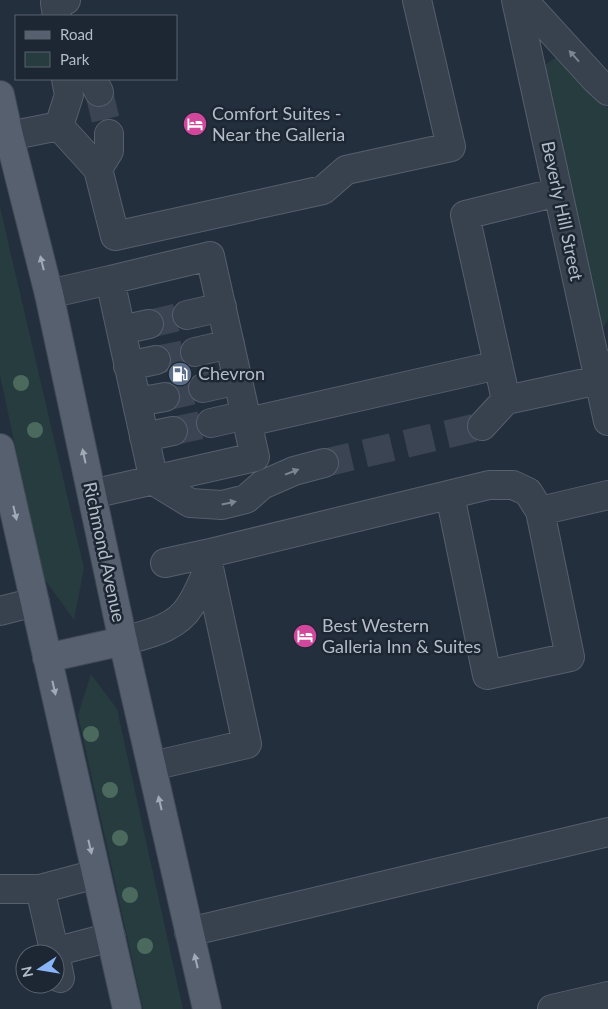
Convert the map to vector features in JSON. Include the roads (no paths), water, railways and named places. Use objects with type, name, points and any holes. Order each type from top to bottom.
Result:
[{"type":"main road","name":"Richmond Avenue","points":[[0,95],[4,137],[50,294],[123,641],[207,1009]]},
{"type":"main road","points":[[2,463],[35,602],[125,1009]]},
{"type":"main road","points":[[47,658],[123,641]]},
{"type":"street","points":[[57,15],[55,3],[66,0]]},
{"type":"street","points":[[59,126],[98,169],[115,236],[324,190],[346,170],[451,147],[417,0]]},
{"type":"street","name":"Beverly Hill Street","points":[[516,0],[558,192],[603,372],[608,421]]},
{"type":"street","points":[[523,0],[608,91]]},
{"type":"street","points":[[59,126],[69,95],[66,80]]},
{"type":"street","points":[[4,137],[59,126]]},
{"type":"street","points":[[98,169],[109,151],[109,134]]},
{"type":"street","points":[[506,400],[464,215],[558,192]]},
{"type":"street","points":[[50,294],[210,256],[247,418],[255,457],[92,494]]},
{"type":"street","points":[[110,280],[154,481],[190,503],[216,487],[244,481],[262,485],[294,471],[324,463]]},
{"type":"street","points":[[187,315],[222,307]]},
{"type":"street","points":[[121,330],[149,324]]},
{"type":"street","points":[[195,352],[230,344]]},
{"type":"street","points":[[128,366],[156,360]]},
{"type":"street","points":[[211,423],[247,418],[498,366]]},
{"type":"street","points":[[482,426],[506,400],[603,372]]},
{"type":"street","points":[[203,388],[238,380]]},
{"type":"street","points":[[136,402],[165,397]]},
{"type":"street","points":[[144,437],[172,431]]},
{"type":"street","points":[[165,563],[207,561],[450,495],[489,485],[513,485],[528,492],[540,511],[570,657],[487,675],[450,495]]},
{"type":"street","points":[[540,511],[608,495]]},
{"type":"street","points":[[123,641],[160,631],[177,620],[190,607],[207,561]]},
{"type":"street","points":[[152,766],[247,744],[207,561]]},
{"type":"street","points":[[0,611],[35,602]]},
{"type":"street","points":[[190,932],[608,832]]},
{"type":"street","points":[[0,889],[40,889],[96,874]]},
{"type":"street","points":[[40,889],[52,944]]},
{"type":"street","points":[[65,956],[110,937]]},
{"type":"street","points":[[552,1009],[608,996]]},
{"type":"tunnel","points":[[99,92],[109,134]]},
{"type":"tunnel","points":[[149,324],[187,315]]},
{"type":"tunnel","points":[[156,360],[195,352]]},
{"type":"tunnel","points":[[165,397],[203,388]]},
{"type":"tunnel","points":[[173,431],[211,423]]},
{"type":"tunnel","points":[[324,463],[482,426]]},
{"type":"place","name":"Comfort Suites - Near the Galleria","points":[[195,124]]},
{"type":"place","name":"Chevron","points":[[180,374]]},
{"type":"place","name":"Best Western Galleria Inn & Suites","points":[[305,636]]}]
